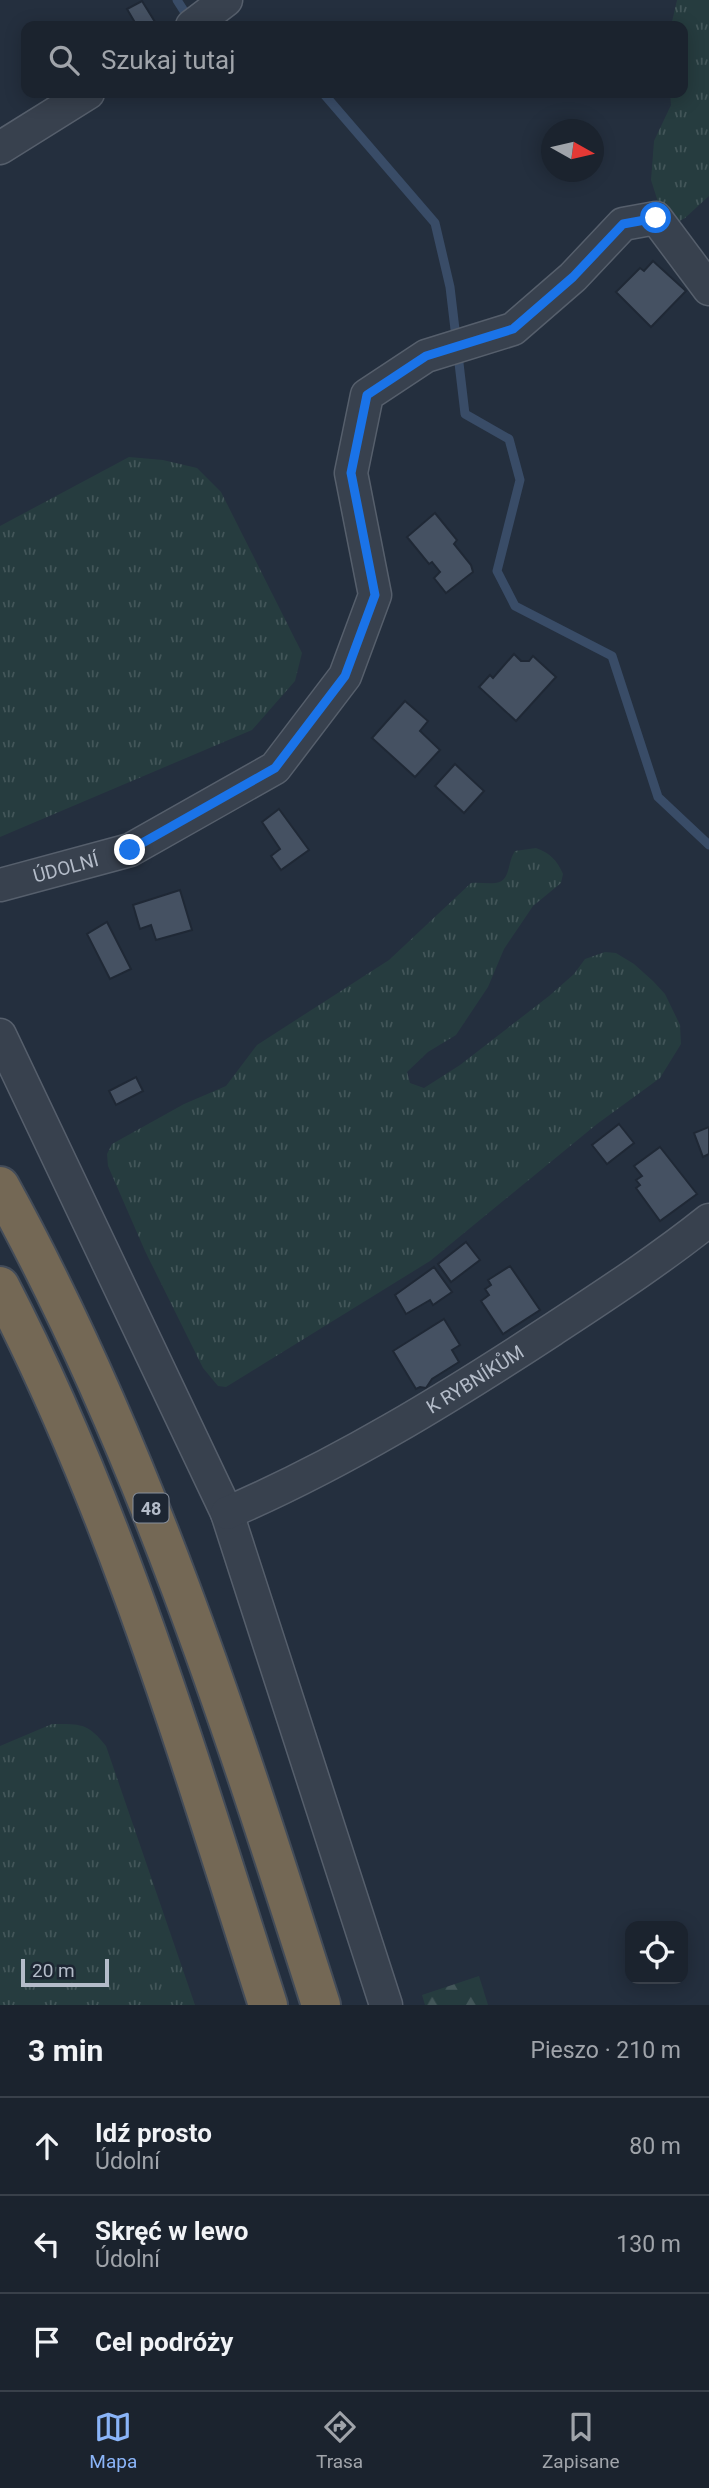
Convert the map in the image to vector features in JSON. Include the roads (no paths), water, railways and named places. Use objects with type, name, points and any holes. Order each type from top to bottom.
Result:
[{"type":"highway","name":"48","points":[[0,1185],[88,1360],[149,1502],[233,1731],[321,2005]]},
{"type":"highway","name":"48","points":[[0,1286],[56,1403],[127,1574],[268,2005]]},
{"type":"street","points":[[198,21],[226,0]]},
{"type":"street","points":[[0,148],[80,98]]},
{"type":"street","name":"ÚDOLNÍ","points":[[0,884],[130,850],[275,768],[345,676],[375,595],[351,473],[367,395],[426,356],[513,329],[573,277],[623,224],[656,218],[709,289]]},
{"type":"street","points":[[0,1035],[227,1513],[386,2005]]},
{"type":"street","name":"K RYBNÍKŮM","points":[[227,1513],[301,1479],[460,1390],[580,1311],[709,1220]]},
{"type":"waterway","points":[[177,0],[190,21]]},
{"type":"waterway","points":[[327,98],[435,223],[450,287],[465,414],[509,439],[520,480],[497,571],[515,606],[612,656],[658,797],[709,845]]}]
